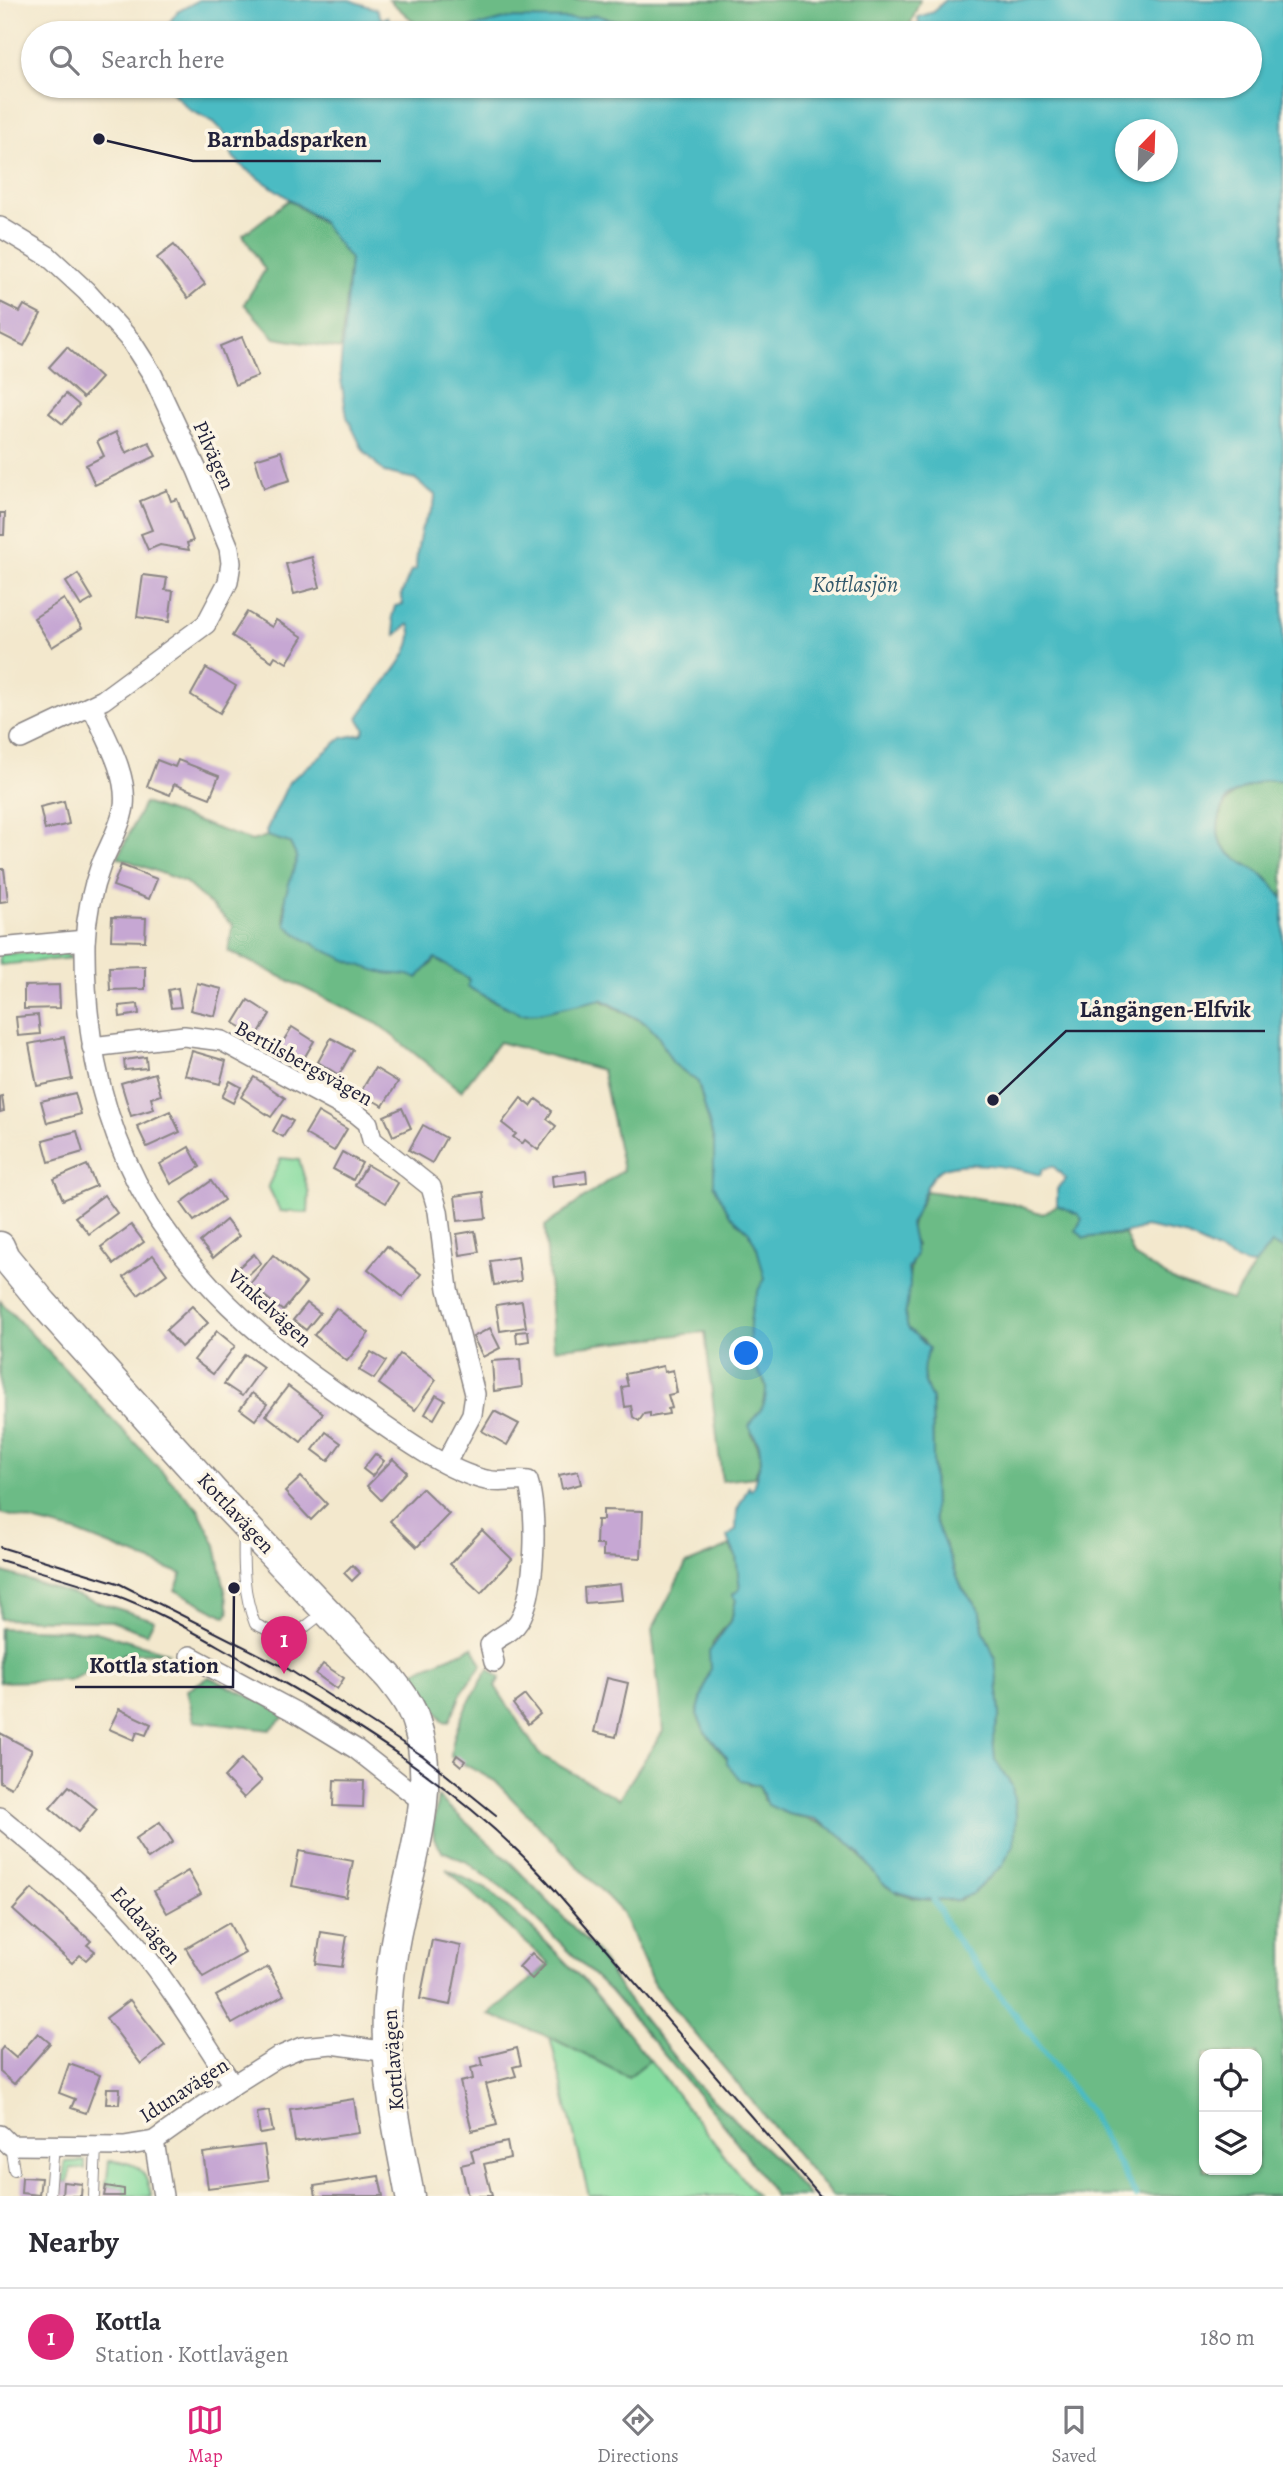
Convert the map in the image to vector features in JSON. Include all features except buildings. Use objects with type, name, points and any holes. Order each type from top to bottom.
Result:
[{"type":"street","name":"Pilvägen","points":[[0,227],[48,256],[86,291],[131,341],[152,374],[229,548],[228,582],[206,624],[92,706],[20,739]]},
{"type":"street","points":[[0,948],[85,940],[92,894],[124,804],[123,788],[113,752],[92,706]]},
{"type":"street","name":"Vinkelvägen","points":[[85,940],[92,1047],[102,1097],[128,1165],[152,1213],[193,1267],[252,1327],[316,1378],[399,1435],[446,1463],[485,1480],[528,1481],[533,1495],[529,1600],[514,1628],[490,1645],[494,1662]]},
{"type":"street","name":"Bertilsbergsvägen","points":[[92,1047],[184,1036],[222,1041],[357,1114],[368,1123],[372,1140],[431,1187],[439,1211],[448,1289],[475,1394],[472,1414],[446,1463]]},
{"type":"street","name":"Kottlavägen","points":[[0,1246],[5,1257],[43,1303],[407,1700],[416,1721],[423,1756],[422,1801],[391,1968],[388,2052],[410,2196]]},
{"type":"street","points":[[190,1656],[287,1707],[356,1749],[422,1801]]},
{"type":"street","name":"Eddavägen","points":[[0,1817],[62,1869],[122,1927],[167,1984],[233,2085]]},
{"type":"street","name":"Idunavägen","points":[[3,2142],[124,2146],[154,2141],[233,2085],[276,2058],[302,2047],[332,2045],[388,2052]]},
{"type":"street","points":[[154,2141],[163,2196]]},
{"type":"lane","points":[[244,1524],[243,1566],[249,1608],[255,1624],[284,1638],[296,1634],[327,1610]]},
{"type":"lane","points":[[3,2142],[14,2170]]},
{"type":"lane","points":[[50,2195],[54,2145]]},
{"type":"lane","points":[[94,2196],[96,2145]]},
{"type":"green space","points":[[389,0],[920,0],[912,21],[413,21]]},
{"type":"green space","points":[[289,200],[328,227],[350,259],[341,349],[275,338],[244,304],[265,270],[243,235]]},
{"type":"green space","points":[[1265,779],[1283,781],[1283,898],[1264,876],[1227,851],[1219,836],[1218,826],[1227,801],[1244,787]]},
{"type":"green space","points":[[144,803],[252,841],[267,836],[290,843],[297,858],[286,898],[285,921],[301,936],[331,953],[378,971],[420,976],[421,971],[431,965],[435,958],[469,979],[473,990],[522,1012],[546,1011],[597,998],[647,1024],[658,1036],[673,1063],[698,1082],[714,1141],[714,1185],[730,1215],[749,1232],[766,1279],[756,1298],[753,1321],[757,1366],[766,1388],[762,1408],[751,1434],[760,1455],[754,1477],[722,1481],[705,1332],[554,1349],[545,1226],[623,1170],[602,1070],[499,1042],[461,1091],[378,1024],[228,951],[233,925],[185,882],[118,857]]},
{"type":"green space","points":[[63,952],[72,958],[0,965],[0,954]]},
{"type":"green space","points":[[281,1158],[299,1160],[309,1193],[308,1213],[280,1211],[268,1186]]},
{"type":"green space","points":[[926,1191],[1010,1203],[1043,1214],[1057,1205],[1079,1214],[1082,1219],[1076,1230],[1084,1238],[1125,1234],[1134,1256],[1176,1282],[1232,1300],[1265,1249],[1272,1244],[1283,1249],[1283,2196],[832,2196],[654,1985],[622,1912],[495,1781],[451,1757],[459,1722],[489,1669],[500,1678],[495,1686],[539,1754],[619,1799],[663,1731],[652,1630],[686,1564],[730,1546],[736,1556],[740,1589],[734,1595],[736,1600],[731,1620],[713,1642],[710,1669],[697,1714],[705,1732],[749,1785],[759,1785],[764,1800],[781,1810],[837,1832],[855,1848],[880,1880],[907,1896],[940,1901],[961,1900],[1002,1866],[1012,1786],[995,1760],[993,1737],[1000,1714],[995,1658],[983,1629],[981,1612],[962,1588],[934,1518],[932,1399],[922,1364],[924,1341],[910,1331],[906,1321],[908,1287],[916,1245],[911,1231]]},
{"type":"green space","points":[[0,1301],[198,1509],[216,1545],[229,1611],[226,1617],[175,1590],[182,1574],[76,1532],[0,1513]]},
{"type":"green space","points":[[0,1571],[154,1620],[147,1634],[111,1621],[0,1619]]},
{"type":"green space","points":[[0,1628],[93,1631],[170,1653],[126,1653],[71,1680],[0,1682]]},
{"type":"green space","points":[[473,1647],[482,1665],[463,1690],[449,1722],[443,1721],[428,1695],[408,1674]]},
{"type":"green space","points":[[209,1677],[287,1714],[270,1730],[194,1721],[187,1690]]},
{"type":"green space","points":[[438,1797],[511,1863],[597,1952],[625,1996],[696,2084],[777,2160],[809,2196],[775,2196],[729,2131],[610,1991],[509,1893],[467,1862],[442,1851],[434,1839],[433,1828]]},
{"type":"green space","points":[[446,1869],[487,1889],[537,1933],[591,1988],[650,2060],[628,2077],[550,2037],[489,2015],[549,1964]]},
{"type":"green space","points":[[550,2037],[628,2077],[650,2060],[756,2196],[589,2196]]},
{"type":"green space","points":[[85,2161],[85,2169],[70,2168],[68,2182],[63,2182],[65,2162]]},
{"type":"green space","points":[[109,2161],[127,2163],[139,2168],[146,2179],[151,2196],[124,2196],[124,2189],[106,2186]]},
{"type":"water","points":[[199,0],[349,0],[377,9],[382,20],[388,16],[390,21],[171,21],[177,12]]},
{"type":"water","name":"Kottlasjön","points":[[945,0],[1283,0],[1283,781],[1263,781],[1230,796],[1223,806],[1218,828],[1222,845],[1227,852],[1264,876],[1283,898],[1283,1249],[1272,1244],[1254,1265],[1244,1264],[1184,1235],[1145,1227],[1132,1232],[1084,1238],[1076,1230],[1082,1219],[1078,1214],[1057,1205],[1057,1189],[1066,1179],[1053,1166],[1043,1169],[1040,1175],[985,1165],[955,1166],[934,1175],[927,1186],[910,1224],[916,1254],[908,1269],[910,1284],[905,1317],[908,1328],[929,1348],[923,1374],[932,1399],[934,1518],[962,1588],[981,1612],[983,1630],[995,1658],[1000,1714],[993,1737],[995,1760],[1012,1786],[1016,1814],[1014,1845],[1002,1866],[972,1894],[957,1900],[921,1899],[895,1891],[881,1882],[860,1853],[838,1833],[815,1819],[788,1814],[768,1805],[759,1785],[741,1781],[727,1763],[727,1757],[705,1732],[697,1714],[710,1669],[709,1652],[731,1621],[736,1600],[732,1595],[740,1589],[736,1556],[727,1537],[736,1530],[737,1510],[749,1486],[751,1490],[753,1488],[761,1460],[759,1444],[749,1426],[766,1396],[765,1382],[753,1359],[750,1335],[755,1299],[765,1279],[757,1248],[749,1232],[730,1215],[714,1185],[714,1142],[698,1082],[673,1063],[658,1036],[647,1024],[602,999],[539,1013],[521,1014],[473,990],[468,986],[469,979],[435,958],[418,978],[385,973],[332,954],[286,925],[285,897],[297,858],[290,843],[267,836],[266,831],[289,782],[342,738],[362,734],[365,729],[358,718],[402,659],[411,635],[409,624],[396,635],[392,617],[395,606],[403,604],[401,595],[411,571],[416,570],[421,531],[434,505],[435,495],[415,479],[384,472],[363,450],[347,417],[340,373],[350,259],[320,220],[244,168],[233,157],[225,134],[214,122],[190,110],[178,98],[1262,98],[1262,21],[918,21],[918,17],[934,12]]},
{"type":"water","points":[[596,15],[617,21],[497,21],[509,18],[577,19]]},
{"type":"waterway","points":[[934,1900],[953,1935],[1088,2109],[1136,2196]]},
{"type":"tram line","points":[[0,1547],[118,1583],[288,1669],[423,1756],[496,1815]]},
{"type":"tram line","points":[[0,1560],[112,1594],[165,1617],[330,1710],[407,1760],[444,1788],[480,1817],[547,1881],[820,2196]]},
{"type":"place","name":"Barnbadsparken","points":[[99,139]]},
{"type":"place","name":"Långängen-Elfvik","points":[[993,1100]]},
{"type":"place","name":"Kottla station","points":[[234,1588]]},
{"type":"place","name":"Kottla","points":[[284,1674]]}]
